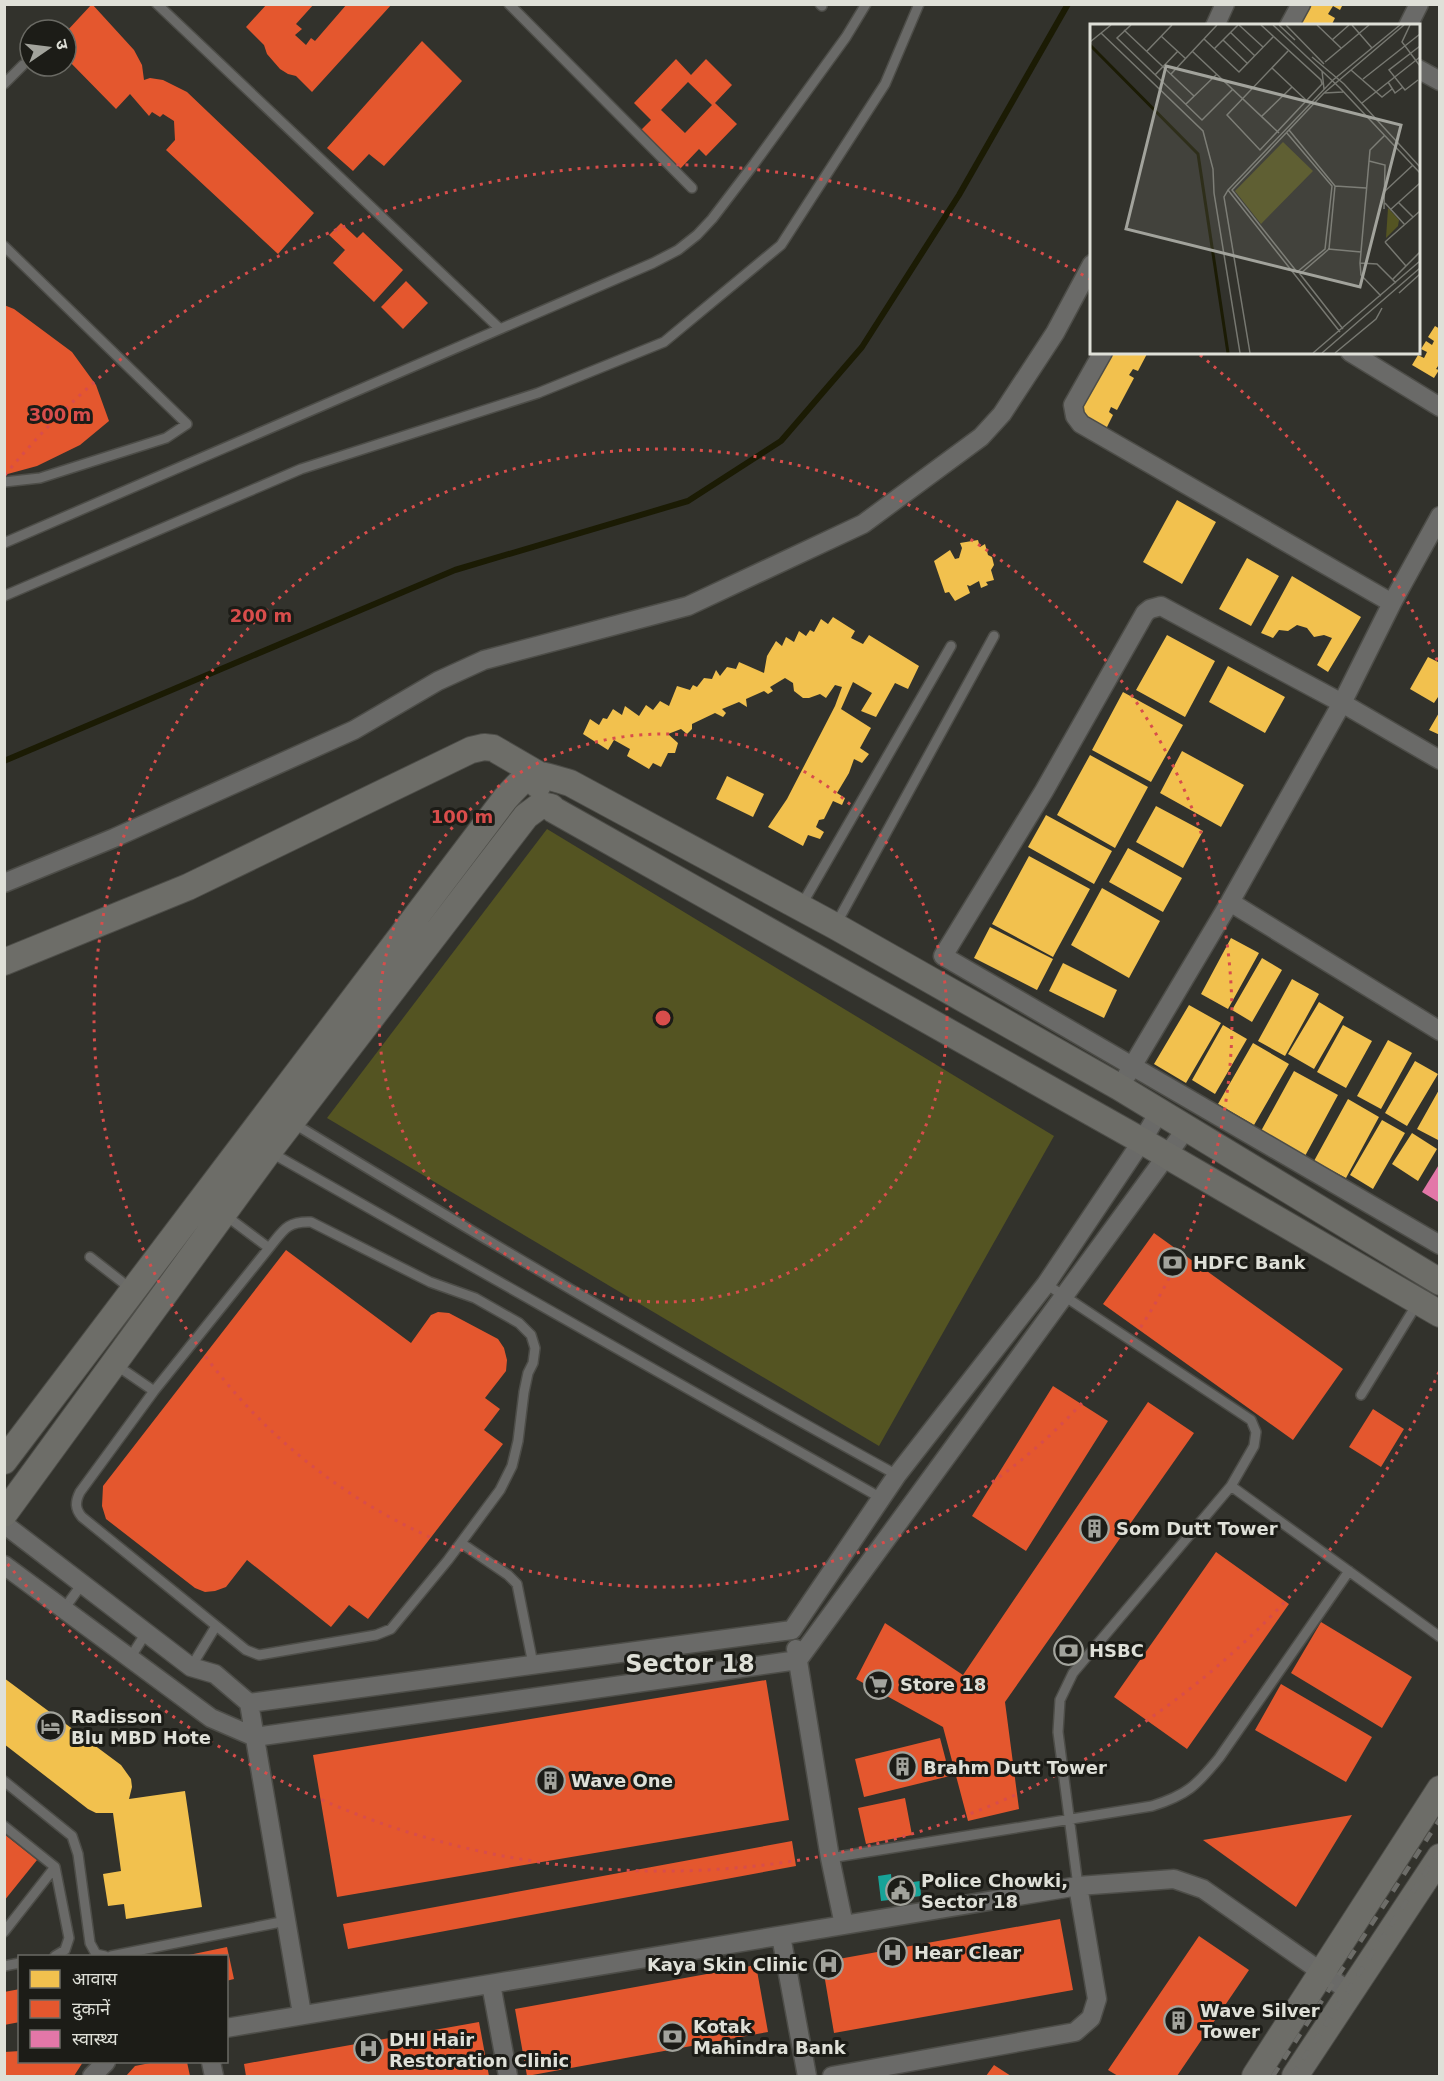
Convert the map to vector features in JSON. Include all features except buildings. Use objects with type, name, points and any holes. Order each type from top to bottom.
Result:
[{"type":"street","points":[[1216,24],[1225,4]]},
{"type":"street","points":[[1290,24],[1301,4]]},
{"type":"street","points":[[1409,24],[1419,4]]},
{"type":"street","points":[[1420,70],[1440,81]]},
{"type":"street","points":[[4,883],[114,838],[354,730],[438,681],[484,660],[688,606],[863,524],[981,437],[992,426],[1055,333],[1090,268]]},
{"type":"street","points":[[1102,354],[1073,405],[1075,416],[1081,424],[1392,603]]},
{"type":"street","points":[[1353,354],[1440,407]]},
{"type":"street","points":[[1126,1077],[1230,902],[1342,703],[1392,603],[1440,516]]},
{"type":"street","points":[[1440,759],[1342,703],[1161,606],[1150,609],[1145,613],[1044,791],[943,956],[1126,1077],[1159,1113],[1440,1282]]},
{"type":"street","points":[[4,962],[188,887],[471,750],[484,747],[493,748],[536,773],[570,783],[800,908],[1126,1077],[1440,1245]]},
{"type":"street","points":[[536,773],[541,805]]},
{"type":"street","points":[[4,1461],[506,799],[527,776],[536,773]]},
{"type":"street","points":[[4,1514],[269,1151],[526,816],[541,805],[552,807],[1142,1141],[1429,1308]]},
{"type":"street","points":[[1230,902],[1440,1030]]},
{"type":"street","points":[[844,1925],[830,1858],[792,1630],[897,1475],[1046,1284],[1159,1113]]},
{"type":"street","points":[[4,1565],[211,1718],[255,1737],[798,1660],[1186,1129]]},
{"type":"street","points":[[4,1524],[191,1667],[215,1674],[249,1703],[302,2014]]},
{"type":"street","points":[[249,1703],[792,1630]]},
{"type":"street","points":[[1255,2076],[1323,1974],[1440,1789]]},
{"type":"street","points":[[1295,2076],[1440,1857]]},
{"type":"street","points":[[228,2028],[1078,1886],[1174,1879],[1203,1889],[1350,1992]]},
{"type":"street","points":[[841,2076],[1075,2032],[1090,2018],[1097,1999],[1078,1886]]},
{"type":"street","points":[[781,1936],[807,2076]]},
{"type":"street","points":[[491,1984],[508,2076]]},
{"type":"street","points":[[92,2076],[104,2063]]},
{"type":"lane","points":[[157,4],[499,328]]},
{"type":"lane","points":[[509,4],[692,188]]},
{"type":"lane","points":[[4,543],[653,263],[678,250],[697,235],[733,194],[846,37],[866,4]]},
{"type":"lane","points":[[4,596],[301,469],[538,393],[664,342],[782,246],[885,84],[919,4]]},
{"type":"lane","points":[[4,84],[18,69]]},
{"type":"lane","points":[[4,246],[187,424],[166,438],[51,475],[4,482]]},
{"type":"lane","points":[[835,926],[994,636]]},
{"type":"lane","points":[[800,908],[951,646]]},
{"type":"lane","points":[[291,1122],[528,1266],[761,1401],[897,1475]]},
{"type":"lane","points":[[269,1151],[881,1498]]},
{"type":"lane","points":[[223,1214],[269,1248]]},
{"type":"lane","points":[[296,1221],[310,1222],[430,1282],[476,1298],[519,1323],[531,1335],[535,1348],[524,1392],[518,1442],[512,1466],[500,1490],[461,1543],[391,1629],[376,1635],[259,1655],[246,1650],[76,1511],[76,1500],[80,1492],[153,1391],[269,1248],[286,1228],[296,1221]]},
{"type":"lane","points":[[90,1257],[134,1291]]},
{"type":"lane","points":[[1046,1284],[1251,1420],[1256,1432],[1254,1446],[1231,1486],[1073,1674],[1060,1700],[1058,1732],[1078,1886]]},
{"type":"lane","points":[[1361,1395],[1429,1308]]},
{"type":"lane","points":[[114,1364],[153,1391]]},
{"type":"lane","points":[[1231,1486],[1440,1637]]},
{"type":"lane","points":[[461,1543],[508,1575],[517,1584],[533,1664]]},
{"type":"lane","points":[[830,1858],[1152,1806],[1176,1798],[1199,1782],[1219,1758],[1349,1571]]},
{"type":"lane","points":[[63,1609],[82,1584]]},
{"type":"lane","points":[[191,1667],[216,1626]]},
{"type":"lane","points":[[130,1658],[146,1633]]},
{"type":"lane","points":[[4,1781],[72,1836],[78,1854],[90,1943],[96,1954],[100,1955]]},
{"type":"lane","points":[[4,1826],[55,1867],[69,1938],[65,1950],[57,1955]]},
{"type":"lane","points":[[4,1932],[55,1867]]},
{"type":"lane","points":[[116,1955],[286,1921]]},
{"type":"shaded area","points":[[547,829],[1054,1136],[879,1446],[327,1118]]},
{"type":"waterway","points":[[4,761],[455,570],[688,501],[781,441],[862,347],[959,195],[1068,4]]},
{"type":"railway","points":[[1273,2076],[1440,1819]]},
{"type":"railway","points":[[1292,2076],[1440,1850]]},
{"type":"place","name":"HDFC Bank","points":[[1172,1262]]},
{"type":"place","name":"Som Dutt Tower","points":[[1095,1528]]},
{"type":"place","name":"HSBC","points":[[1068,1650]]},
{"type":"place","name":"Store 18","points":[[879,1684]]},
{"type":"place","name":"Radisson Blu MBD Hote","points":[[50,1726]]},
{"type":"place","name":"Brahm Dutt Tower","points":[[902,1767]]},
{"type":"place","name":"Wave One","points":[[550,1780]]},
{"type":"place","name":"Police Chowki, Sector 18","points":[[900,1890]]},
{"type":"place","name":"Hear Clear","points":[[893,1952]]},
{"type":"place","name":"Kaya Skin Clinic","points":[[829,1964]]},
{"type":"place","name":"Wave Silver Tower","points":[[1179,2020]]},
{"type":"place","name":"Kotak Mahindra Bank","points":[[672,2036]]},
{"type":"place","name":"DHI Hair Restoration Clinic","points":[[368,2049]]},
{"type":"district","name":"Sector 18","points":[[690,1664]]}]
